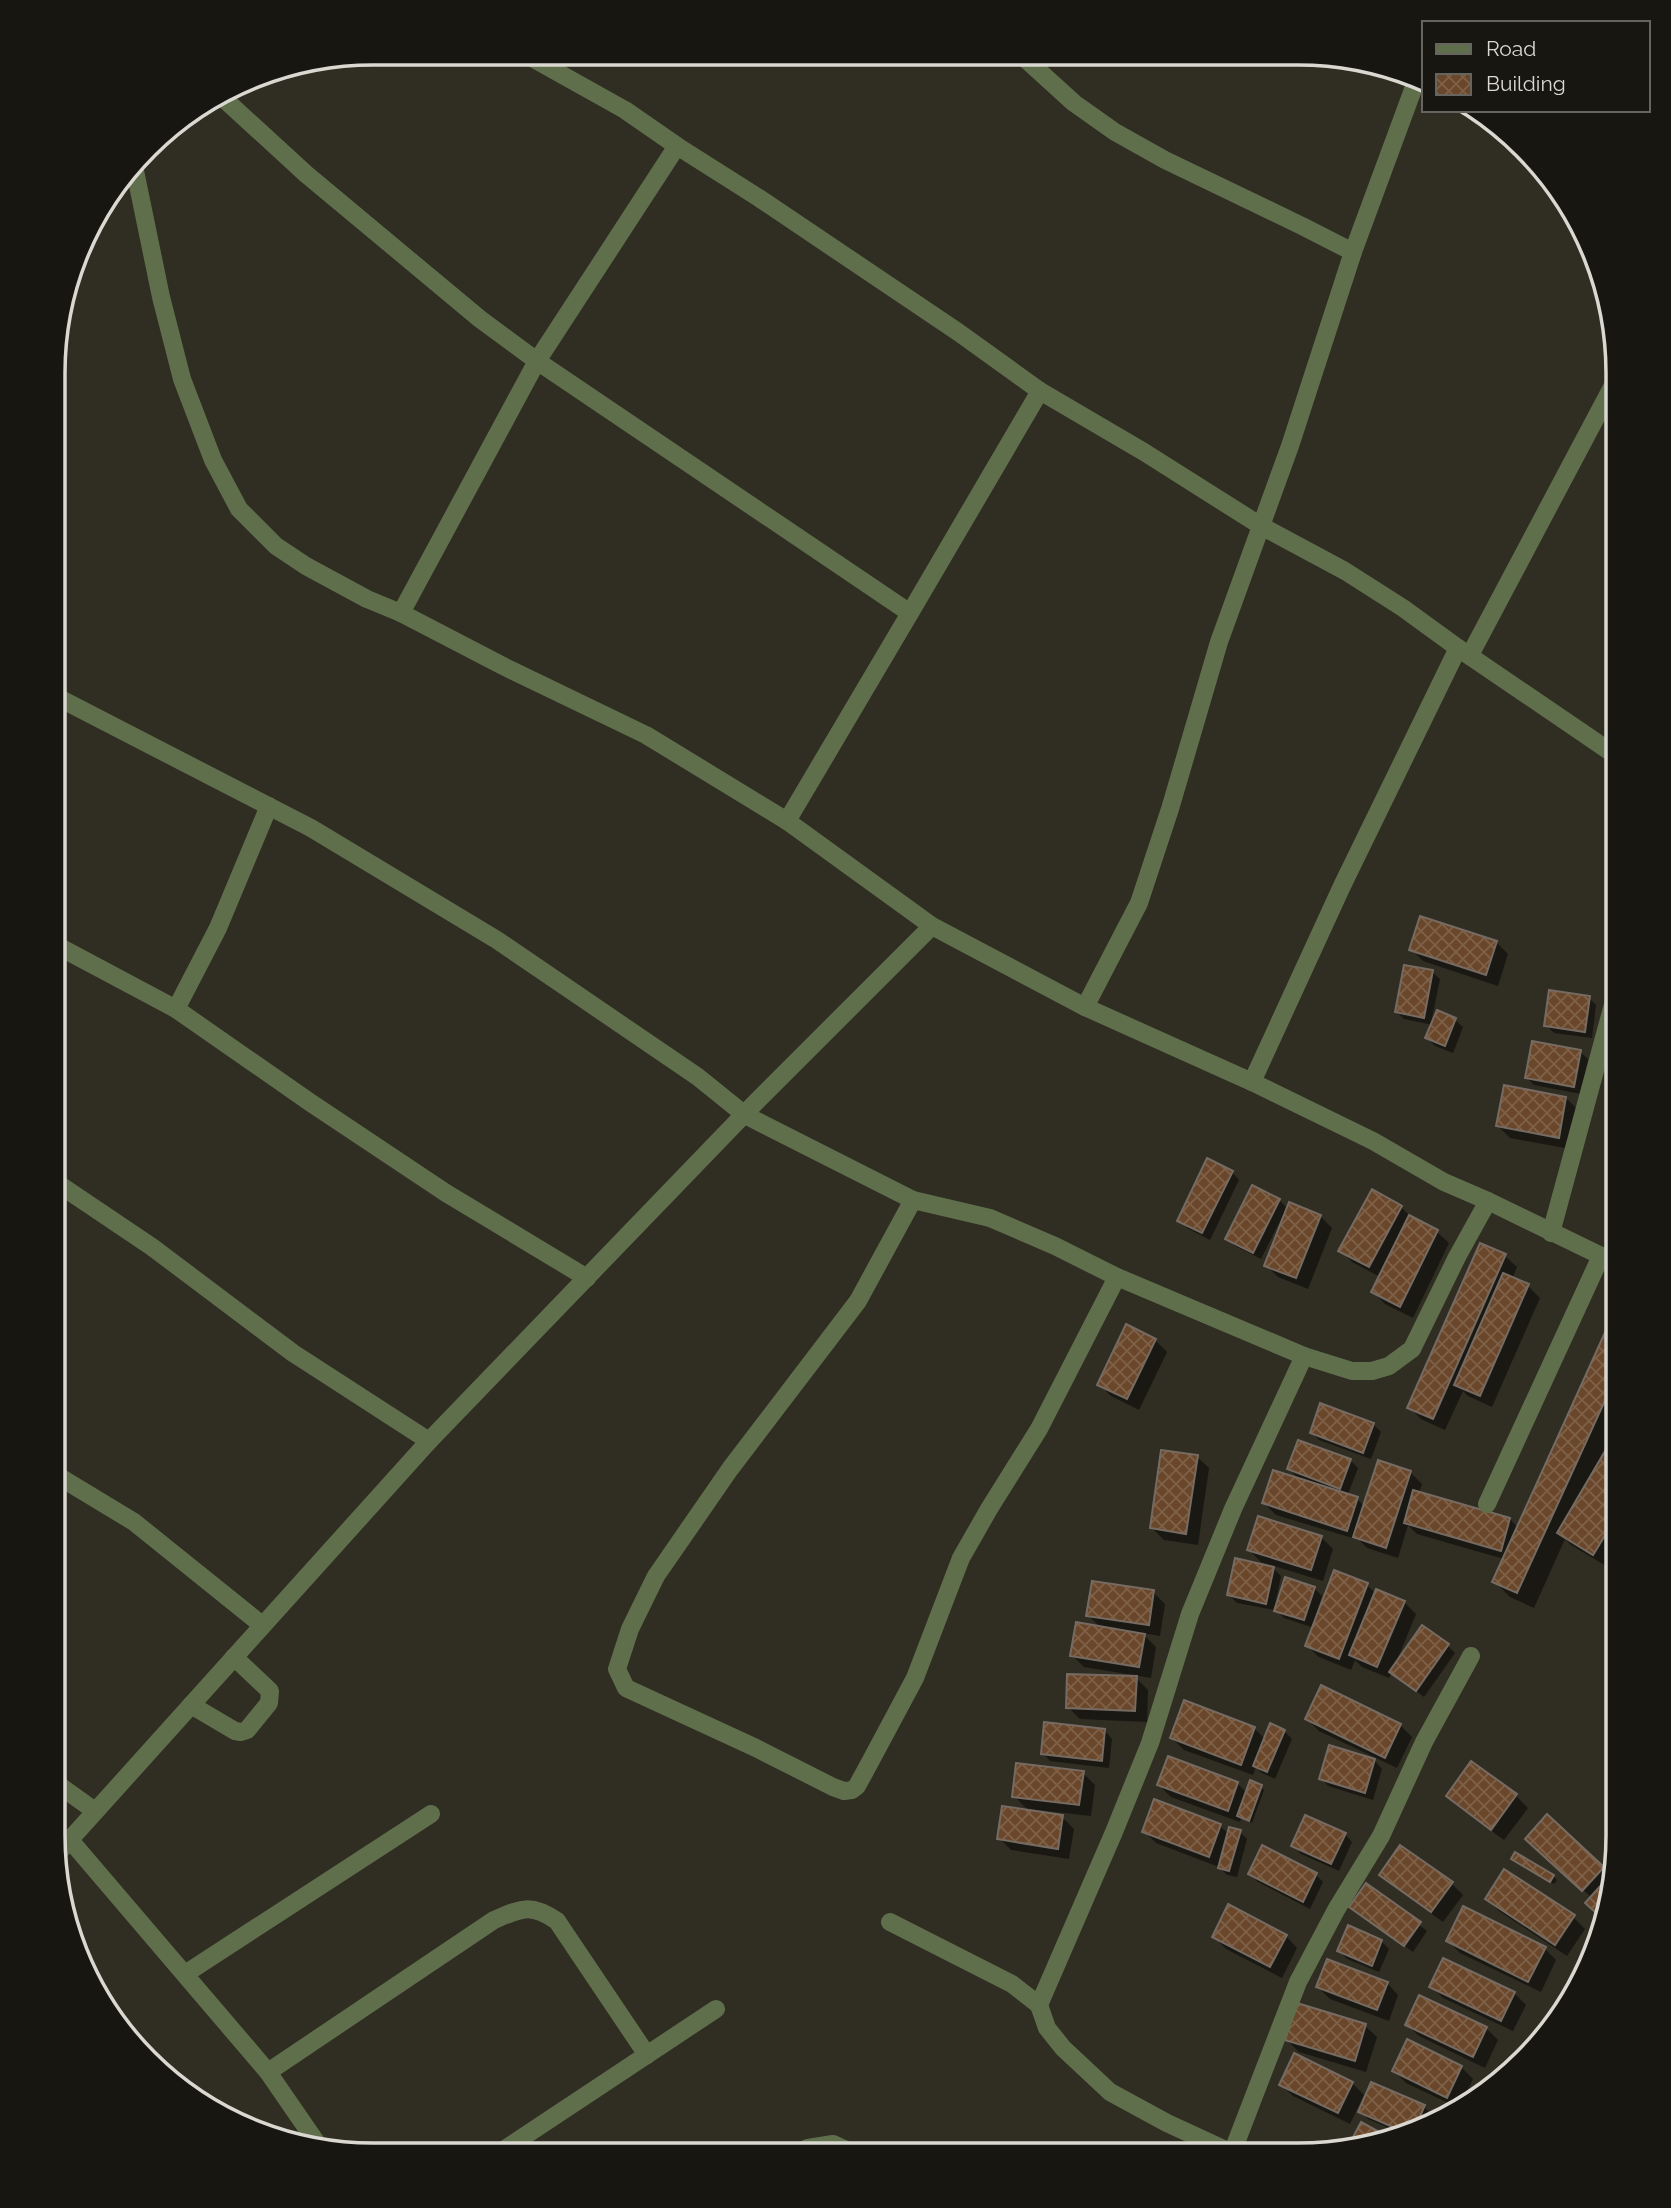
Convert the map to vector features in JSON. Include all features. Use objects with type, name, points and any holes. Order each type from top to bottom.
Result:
[{"type":"street","points":[[544,65],[625,110],[759,198],[1040,391],[1144,452],[1261,526],[1345,571],[1403,608],[1606,749]]},
{"type":"street","points":[[1032,65],[1074,103],[1115,132],[1353,252]]},
{"type":"street","points":[[1085,1007],[1139,903],[1219,642],[1290,446],[1353,252],[1414,87]]},
{"type":"street","points":[[227,102],[306,174],[480,319],[537,361],[910,613]]},
{"type":"street","points":[[401,613],[537,361],[677,146]]},
{"type":"street","points":[[131,181],[146,223],[160,297],[182,379],[213,460],[239,509],[276,546],[306,566],[367,599],[401,613],[646,735],[786,821],[932,926],[1085,1007],[1252,1082],[1373,1141],[1444,1182],[1606,1258]]},
{"type":"street","points":[[786,821],[1040,391]]},
{"type":"street","points":[[1252,1082],[1342,886],[1464,651],[1606,399]]},
{"type":"street","points":[[65,701],[311,828],[496,940],[698,1077],[745,1115],[913,1200],[990,1218],[1117,1277],[1304,1356],[1352,1371],[1372,1371],[1389,1366],[1412,1349],[1488,1201]]},
{"type":"street","points":[[176,1009],[218,929],[269,806]]},
{"type":"street","points":[[65,1845],[429,1441],[932,926]]},
{"type":"street","points":[[65,950],[176,1009],[446,1193],[587,1278]]},
{"type":"street","points":[[1551,1233],[1606,1030]]},
{"type":"street","points":[[65,1188],[152,1247],[293,1353],[429,1441]]},
{"type":"street","points":[[913,1200],[859,1301],[730,1469],[656,1576],[630,1629],[617,1670],[626,1688],[833,1787],[844,1791],[857,1786],[915,1678],[961,1558],[1039,1429],[1117,1277]]},
{"type":"street","points":[[1487,1504],[1601,1256]]},
{"type":"street","points":[[1038,2005],[1150,1743],[1189,1615],[1233,1509],[1304,1356]]},
{"type":"street","points":[[65,1480],[134,1522],[262,1625]]},
{"type":"street","points":[[191,1705],[235,1731],[247,1730],[269,1703],[270,1691],[234,1657]]},
{"type":"street","points":[[1238,2143],[1298,1982],[1336,1910],[1381,1836],[1423,1742],[1471,1657]]},
{"type":"street","points":[[65,1790],[95,1811]]},
{"type":"street","points":[[185,1974],[431,1814]]},
{"type":"street","points":[[70,1839],[268,2072],[313,2137]]},
{"type":"street","points":[[268,2072],[494,1920],[526,1909],[541,1910],[557,1921],[647,2055]]},
{"type":"street","points":[[890,1922],[1012,1984],[1038,2005],[1047,2028],[1063,2048],[1110,2092],[1210,2143]]},
{"type":"street","points":[[514,2143],[716,2009]]},
{"type":"building","points":[[1420,916],[1497,941],[1486,975],[1409,950]]},
{"type":"building","points":[[1404,965],[1433,970],[1424,1018],[1395,1012]]},
{"type":"building","points":[[1549,990],[1590,996],[1585,1032],[1544,1026]]},
{"type":"building","points":[[1437,1010],[1456,1018],[1445,1046],[1425,1038]]},
{"type":"building","points":[[1532,1041],[1581,1050],[1574,1087],[1525,1078]]},
{"type":"building","points":[[1504,1085],[1566,1097],[1559,1138],[1496,1126]]},
{"type":"building","points":[[1207,1158],[1233,1171],[1202,1233],[1177,1221]]},
{"type":"building","points":[[1252,1185],[1280,1199],[1253,1253],[1225,1239]]},
{"type":"building","points":[[1372,1189],[1402,1206],[1369,1267],[1338,1251]]},
{"type":"building","points":[[1289,1202],[1321,1215],[1296,1278],[1264,1266]]},
{"type":"building","points":[[1409,1215],[1438,1230],[1400,1307],[1371,1292]]},
{"type":"building","points":[[1480,1243],[1506,1254],[1433,1419],[1407,1408]]},
{"type":"building","points":[[1503,1273],[1529,1284],[1480,1396],[1454,1385]]},
{"type":"building","points":[[1126,1324],[1156,1339],[1127,1399],[1097,1385]]},
{"type":"building","points":[[1606,1330],[1606,1398],[1517,1593],[1492,1582]]},
{"type":"building","points":[[1320,1403],[1374,1423],[1363,1453],[1310,1433]]},
{"type":"building","points":[[1298,1440],[1351,1459],[1340,1489],[1287,1469]]},
{"type":"building","points":[[1606,1449],[1606,1534],[1593,1555],[1557,1533]]},
{"type":"building","points":[[1161,1450],[1198,1455],[1186,1534],[1150,1528]]},
{"type":"building","points":[[1378,1460],[1411,1471],[1386,1548],[1353,1537]]},
{"type":"building","points":[[1273,1470],[1358,1497],[1347,1531],[1262,1503]]},
{"type":"building","points":[[1413,1490],[1510,1518],[1501,1551],[1404,1523]]},
{"type":"building","points":[[1258,1516],[1322,1536],[1311,1570],[1247,1550]]},
{"type":"building","points":[[1235,1558],[1274,1567],[1266,1604],[1227,1595]]},
{"type":"building","points":[[1334,1570],[1368,1583],[1339,1659],[1305,1646]]},
{"type":"building","points":[[1285,1577],[1315,1587],[1304,1620],[1274,1611]]},
{"type":"building","points":[[1092,1581],[1154,1590],[1149,1625],[1086,1616]]},
{"type":"building","points":[[1376,1589],[1405,1601],[1377,1667],[1349,1655]]},
{"type":"building","points":[[1076,1622],[1145,1634],[1139,1667],[1070,1656]]},
{"type":"building","points":[[1422,1625],[1449,1644],[1416,1691],[1389,1672]]},
{"type":"building","points":[[1067,1674],[1137,1676],[1135,1711],[1066,1708]]},
{"type":"building","points":[[1321,1685],[1401,1724],[1385,1758],[1305,1719]]},
{"type":"building","points":[[1184,1700],[1255,1727],[1241,1765],[1170,1738]]},
{"type":"building","points":[[1044,1722],[1105,1729],[1102,1761],[1041,1754]]},
{"type":"building","points":[[1270,1723],[1285,1730],[1267,1772],[1253,1766]]},
{"type":"building","points":[[1329,1745],[1375,1759],[1365,1793],[1319,1779]]},
{"type":"building","points":[[1168,1756],[1238,1782],[1228,1811],[1157,1785]]},
{"type":"building","points":[[1471,1761],[1517,1794],[1491,1830],[1446,1796]]},
{"type":"building","points":[[1016,1763],[1084,1771],[1079,1805],[1012,1797]]},
{"type":"building","points":[[1250,1780],[1262,1785],[1249,1821],[1237,1816]]},
{"type":"building","points":[[1154,1799],[1221,1824],[1209,1857],[1142,1832]]},
{"type":"building","points":[[1002,1806],[1063,1815],[1058,1849],[997,1839]]},
{"type":"building","points":[[1547,1814],[1604,1867],[1582,1891],[1525,1839]]},
{"type":"building","points":[[1305,1815],[1346,1833],[1331,1864],[1291,1846]]},
{"type":"building","points":[[1229,1827],[1241,1830],[1229,1871],[1218,1868]]},
{"type":"building","points":[[1262,1845],[1317,1873],[1303,1902],[1248,1874]]},
{"type":"building","points":[[1400,1845],[1453,1882],[1431,1912],[1379,1875]]},
{"type":"building","points":[[1515,1852],[1554,1875],[1550,1882],[1511,1859]]},
{"type":"building","points":[[1504,1869],[1575,1915],[1555,1945],[1485,1899]]},
{"type":"building","points":[[1366,1883],[1421,1922],[1404,1946],[1349,1907]]},
{"type":"building","points":[[1602,1884],[1596,1913],[1585,1903]]},
{"type":"building","points":[[1228,1904],[1287,1935],[1270,1967],[1212,1937]]},
{"type":"building","points":[[1463,1906],[1546,1947],[1528,1982],[1446,1941]]},
{"type":"building","points":[[1348,1925],[1382,1940],[1372,1966],[1337,1951]]},
{"type":"building","points":[[1443,1958],[1515,1992],[1501,2021],[1429,1987]]},
{"type":"building","points":[[1327,1959],[1388,1982],[1377,2010],[1316,1987]]},
{"type":"building","points":[[1419,1995],[1487,2027],[1473,2057],[1405,2025]]},
{"type":"building","points":[[1297,2003],[1366,2024],[1355,2061],[1285,2040]]},
{"type":"building","points":[[1407,2039],[1462,2066],[1447,2098],[1392,2071]]},
{"type":"building","points":[[1294,2053],[1353,2082],[1338,2113],[1279,2085]]},
{"type":"building","points":[[1371,2082],[1425,2105],[1419,2118],[1395,2128],[1358,2112]]},
{"type":"building","points":[[1361,2122],[1380,2132],[1378,2133],[1353,2138]]}]
